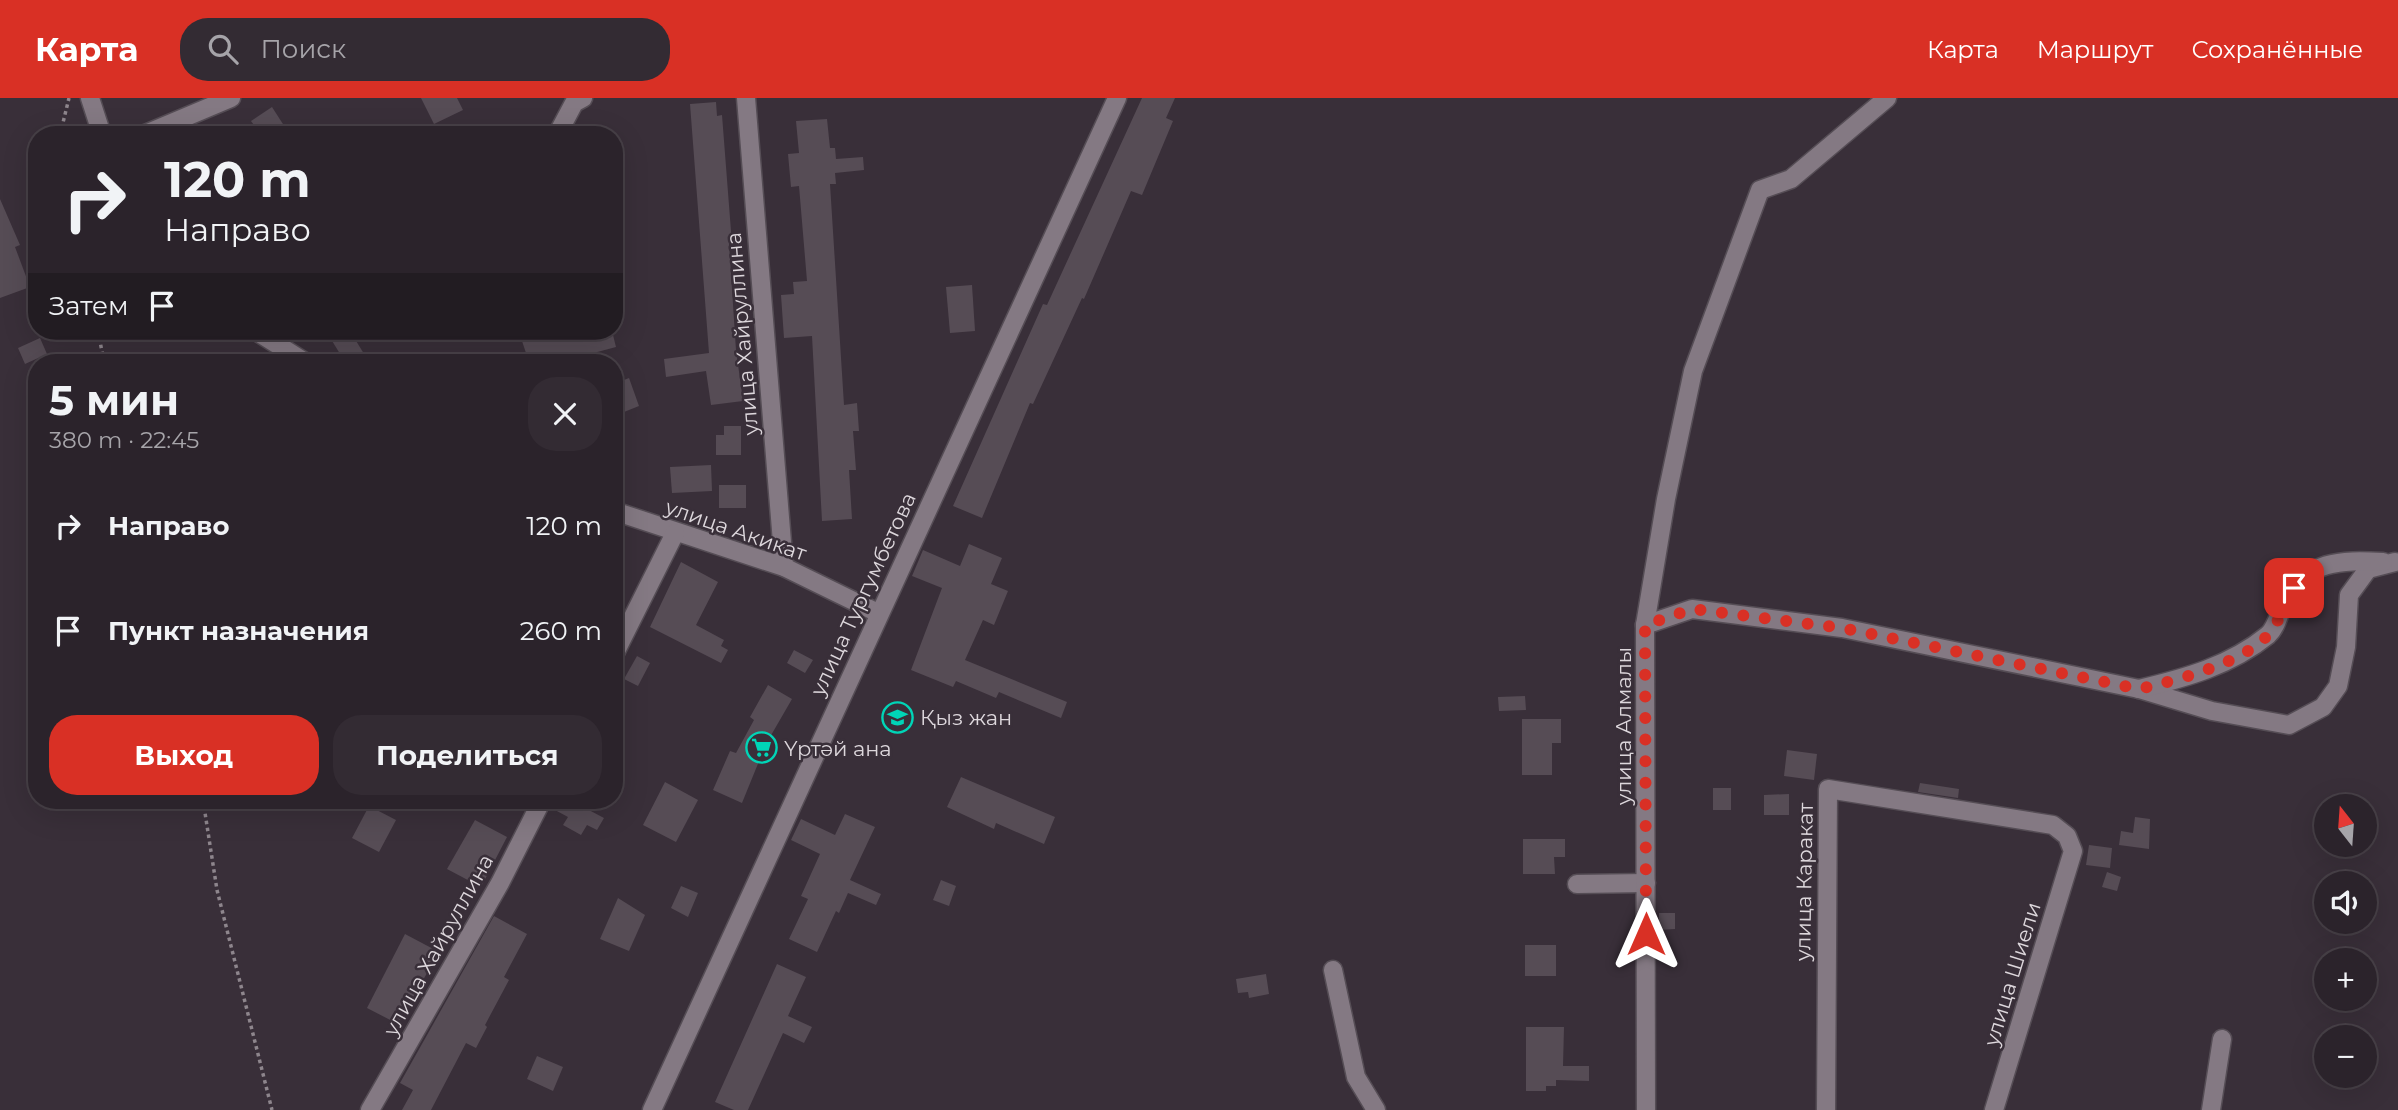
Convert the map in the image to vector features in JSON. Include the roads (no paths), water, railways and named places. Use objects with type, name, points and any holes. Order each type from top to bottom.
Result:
[{"type":"street","points":[[90,98],[99,126]]},
{"type":"street","points":[[164,126],[231,98]]},
{"type":"street","points":[[562,126],[574,103],[583,98]]},
{"type":"street","name":"улица Хайруллина","points":[[746,98],[785,567]]},
{"type":"street","name":"улица Тургумбетова","points":[[652,1110],[878,613],[1117,98]]},
{"type":"street","name":"улица Алмалы","points":[[1646,1110],[1645,625],[1693,371],[1760,190],[1791,179],[1887,98]]},
{"type":"street","points":[[273,340],[294,354]]},
{"type":"street","name":"улица Акикат","points":[[623,514],[785,567],[878,613]]},
{"type":"street","points":[[623,637],[675,533]]},
{"type":"street","points":[[1645,625],[1692,609],[1842,628],[2139,689],[2212,711],[2289,725],[2323,707],[2338,686],[2346,647],[2349,595],[2368,569],[2395,562],[2362,561],[2323,565],[2312,570],[2302,575],[2271,632],[2236,657],[2187,677],[2139,689]]},
{"type":"street","name":"улица Каракат","points":[[1826,1110],[1828,789],[2053,825],[2067,836],[2073,851]]},
{"type":"street","name":"улица Хайруллина","points":[[370,1110],[500,883],[537,809]]},
{"type":"street","name":"улица Шиели","points":[[1994,1110],[2073,851]]},
{"type":"street","points":[[1577,884],[1646,883]]},
{"type":"street","points":[[1334,970],[1356,1077],[1376,1110]]},
{"type":"street","points":[[2211,1110],[2222,1039]]},
{"type":"place","name":"Қыз жан","points":[[897,717]]},
{"type":"place","name":"Үртәй ана","points":[[761,748]]}]
